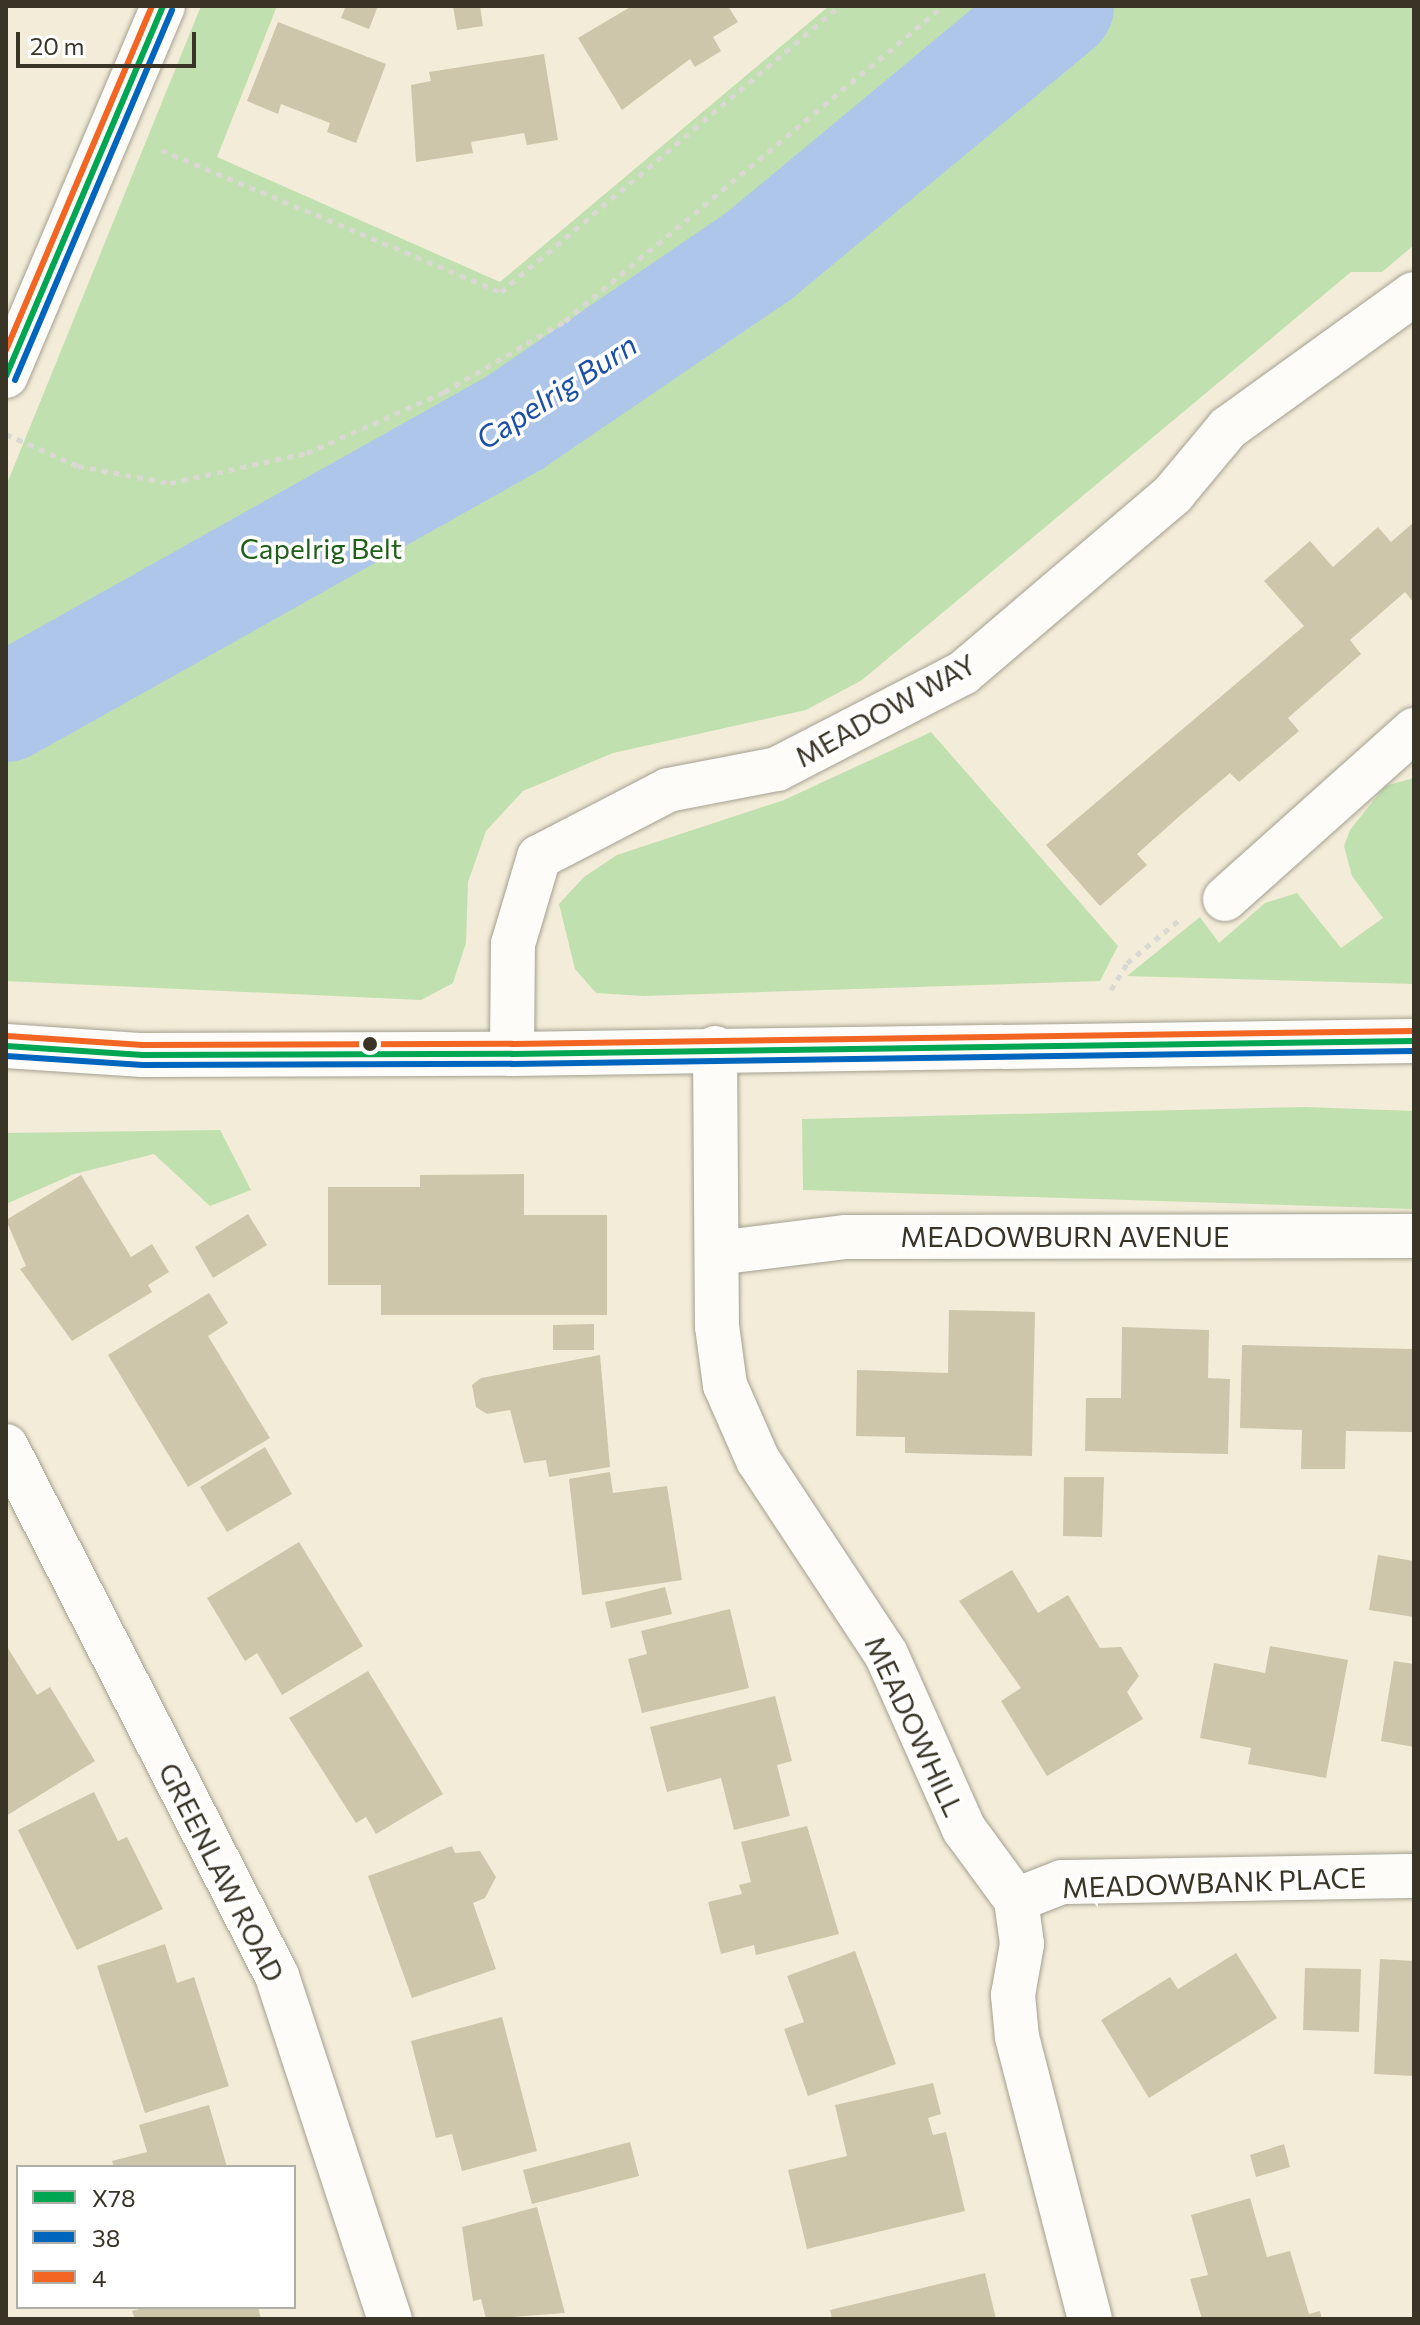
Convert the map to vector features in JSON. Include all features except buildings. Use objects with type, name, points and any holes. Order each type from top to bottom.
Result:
[{"type":"street","points":[[6,376],[163,6]]},
{"type":"street","name":"MEADOW WAY","points":[[512,1054],[513,944],[539,857],[668,790],[777,769],[963,673],[1173,494],[1228,428],[1414,294]]},
{"type":"street","points":[[1225,899],[1414,730]]},
{"type":"street","points":[[6,1046],[143,1055],[512,1054],[715,1048],[1414,1041]]},
{"type":"street","name":"MEADOWHILL","points":[[715,1048],[717,1253],[725,1385],[758,1460],[886,1654],[964,1829],[1016,1900],[1022,1944],[1013,1995],[1017,2037],[1090,2319]]},
{"type":"street","name":"MEADOWBURN AVENUE","points":[[717,1253],[846,1237],[1414,1236]]},
{"type":"street","name":"GREENLAW ROAD","points":[[6,1446],[277,1976],[390,2319]]},
{"type":"street","name":"MEADOWBANK PLACE","points":[[1016,1900],[1062,1882],[1414,1876]]},
{"type":"path","points":[[112,129],[501,292],[839,6]]},
{"type":"path","points":[[6,434],[78,466],[170,483],[307,453],[444,392],[565,321],[943,6]]},
{"type":"path","points":[[1105,1000],[1127,963],[1176,922],[1225,899]]},
{"type":"green space","name":"Capelrig Belt","points":[[201,6],[277,6],[217,157],[500,282],[829,6],[1414,6],[1414,245],[1382,272],[1351,272],[862,680],[806,710],[613,753],[523,791],[486,831],[468,882],[466,943],[453,983],[421,1000],[6,981],[6,486]]},
{"type":"green space","points":[[931,732],[1118,946],[1100,981],[644,996],[596,993],[575,969],[559,904],[584,877],[617,855],[784,800]]},
{"type":"green space","points":[[1414,778],[1414,984],[1127,976],[1200,917],[1219,943],[1265,903],[1297,893],[1341,948],[1383,918],[1352,876],[1344,846],[1350,830],[1385,786]]},
{"type":"green space","points":[[1305,1107],[1414,1111],[1414,1209],[803,1190],[802,1119]]},
{"type":"green space","points":[[220,1130],[251,1190],[210,1206],[154,1154],[74,1174],[6,1204],[6,1133]]},
{"type":"waterway","name":"Capelrig Burn","points":[[6,708],[514,423],[760,255],[1060,6]]},
{"type":"transit line","name":"4","points":[[6,350],[152,6]]},
{"type":"transit line","name":"X78","points":[[6,376],[163,6]]},
{"type":"transit line","name":"38","points":[[15,380],[172,10]]},
{"type":"transit line","name":"4","points":[[7,1036],[143,1045],[512,1044],[1414,1031]]},
{"type":"transit line","name":"X78","points":[[6,1046],[143,1055],[512,1054],[1414,1041]]},
{"type":"transit line","name":"38","points":[[6,1056],[143,1065],[512,1064],[1414,1051]]}]
